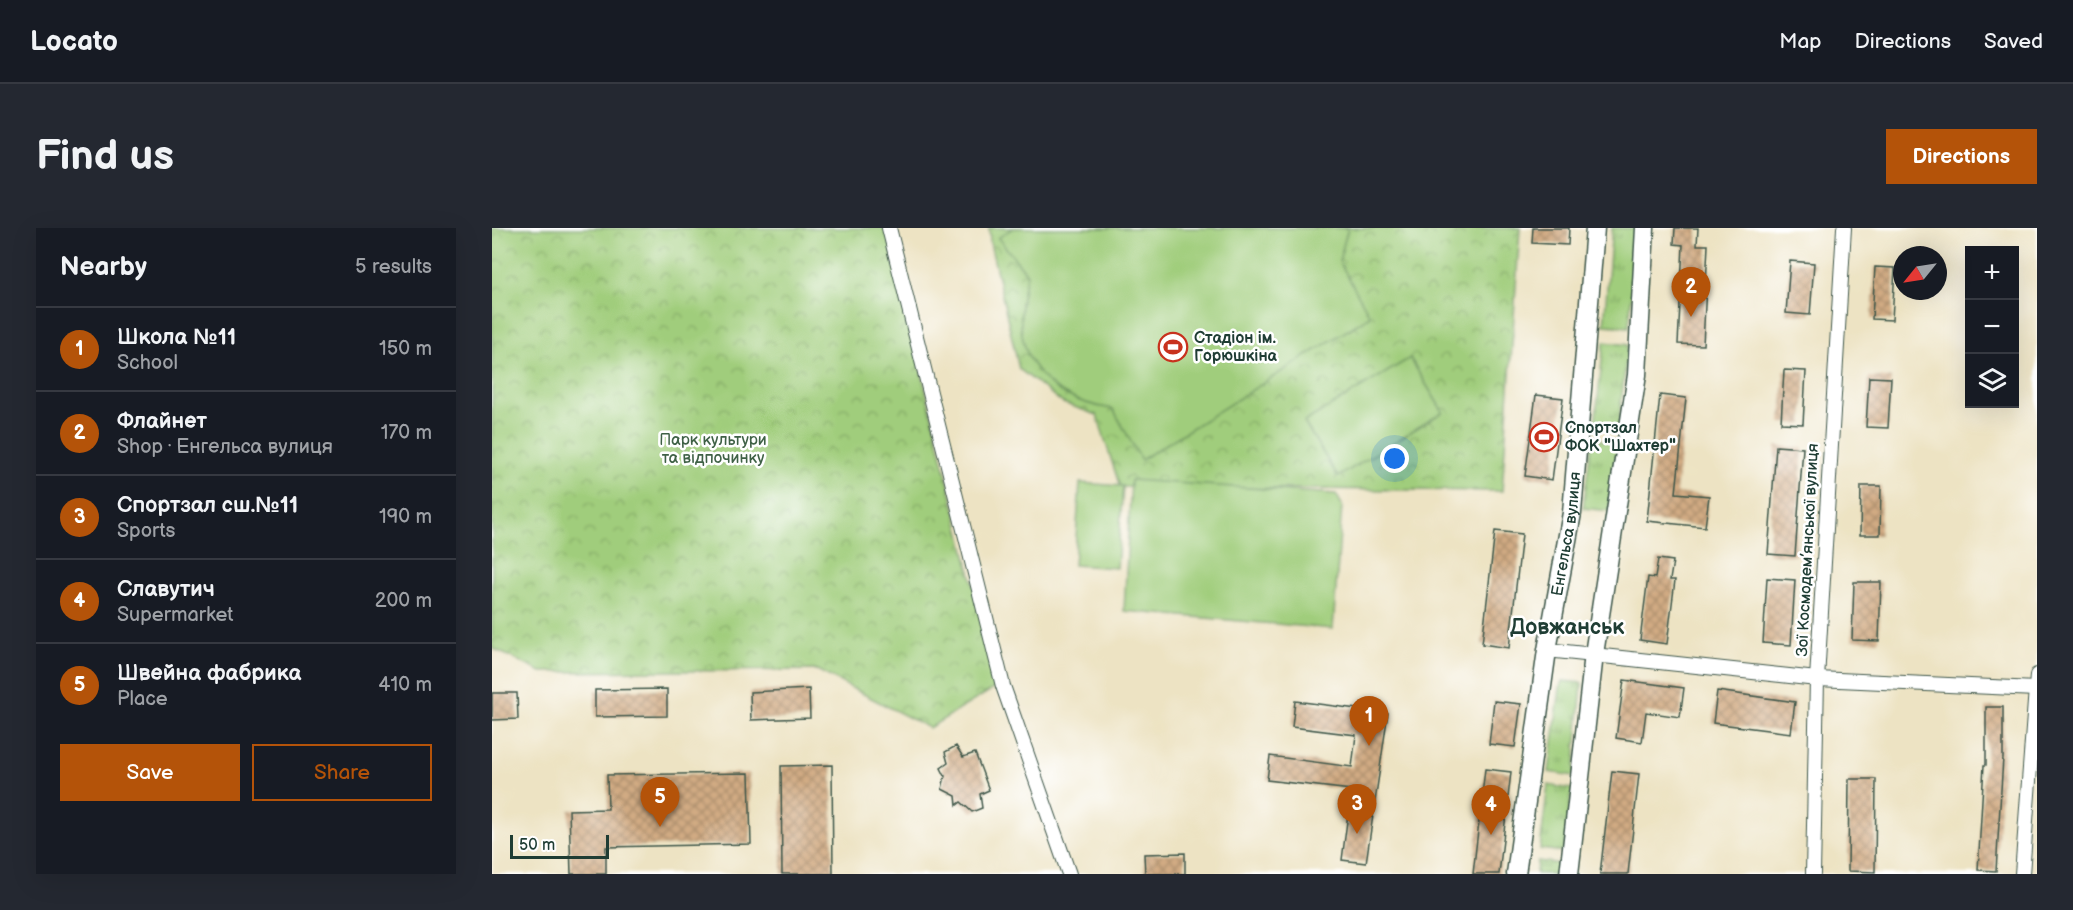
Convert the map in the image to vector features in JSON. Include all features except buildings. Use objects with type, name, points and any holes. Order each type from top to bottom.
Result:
[{"type":"street","points":[[889,228],[1003,686],[1069,874]]},
{"type":"street","name":"Енгельса вулиця","points":[[1516,874],[1547,650],[1572,513],[1595,228]]},
{"type":"street","points":[[1569,874],[1594,654],[1637,375],[1645,228]]},
{"type":"street","name":"Зої Космодем’янської вулиця","points":[[1813,874],[1817,679],[1844,228]]},
{"type":"street","points":[[1547,650],[1817,679],[2036,689]]},
{"type":"street","points":[[2022,874],[2037,675]]},
{"type":"green space","name":"Парк культури та відпочинку","points":[[492,228],[886,228],[998,686],[929,728],[817,670],[541,672],[492,648]]},
{"type":"green space","points":[[989,228],[1520,228],[1502,491],[1120,487],[1097,415],[1063,403],[1019,369],[990,243]]},
{"type":"green space","name":"Стадіон ім. Горюшкіна","points":[[1013,228],[1348,228],[1339,261],[1370,316],[1141,460],[1113,409],[1086,403],[1064,394],[1046,381],[1033,365],[1025,346],[1021,324],[1022,300],[1027,274],[998,238]]},
{"type":"green space","points":[[1612,228],[1637,228],[1629,327],[1604,325]]},
{"type":"green space","points":[[1604,342],[1628,345],[1618,427],[1595,425]]},
{"type":"green space","points":[[1410,358],[1443,412],[1338,477],[1304,422]]},
{"type":"green space","points":[[1592,439],[1618,442],[1609,511],[1583,508]]},
{"type":"green space","points":[[1131,480],[1336,494],[1342,505],[1333,629],[1124,611]]},
{"type":"green space","points":[[1080,483],[1123,486],[1117,568],[1074,565]]},
{"type":"green space","points":[[1563,681],[1582,683],[1574,776],[1549,772],[1560,688]]},
{"type":"green space","points":[[1548,785],[1572,789],[1564,852],[1540,849]]},
{"type":"green space","points":[[1537,861],[1562,864],[1561,874],[1536,874]]},
{"type":"place","name":"Флайнет","points":[[1691,317]]},
{"type":"place","name":"Стадіон ім. Горюшкіна","points":[[1173,347]]},
{"type":"place","name":"Спортзал ФОК \"Шахтер\"","points":[[1544,437]]},
{"type":"place","name":"Школа №11","points":[[1369,746]]},
{"type":"place","name":"Швейна фабрика","points":[[660,827]]},
{"type":"place","name":"Спортзал сш.№11","points":[[1357,834]]},
{"type":"place","name":"Славутич","points":[[1491,835]]},
{"type":"district","name":"Довжанськ","points":[[1567,627]]}]
